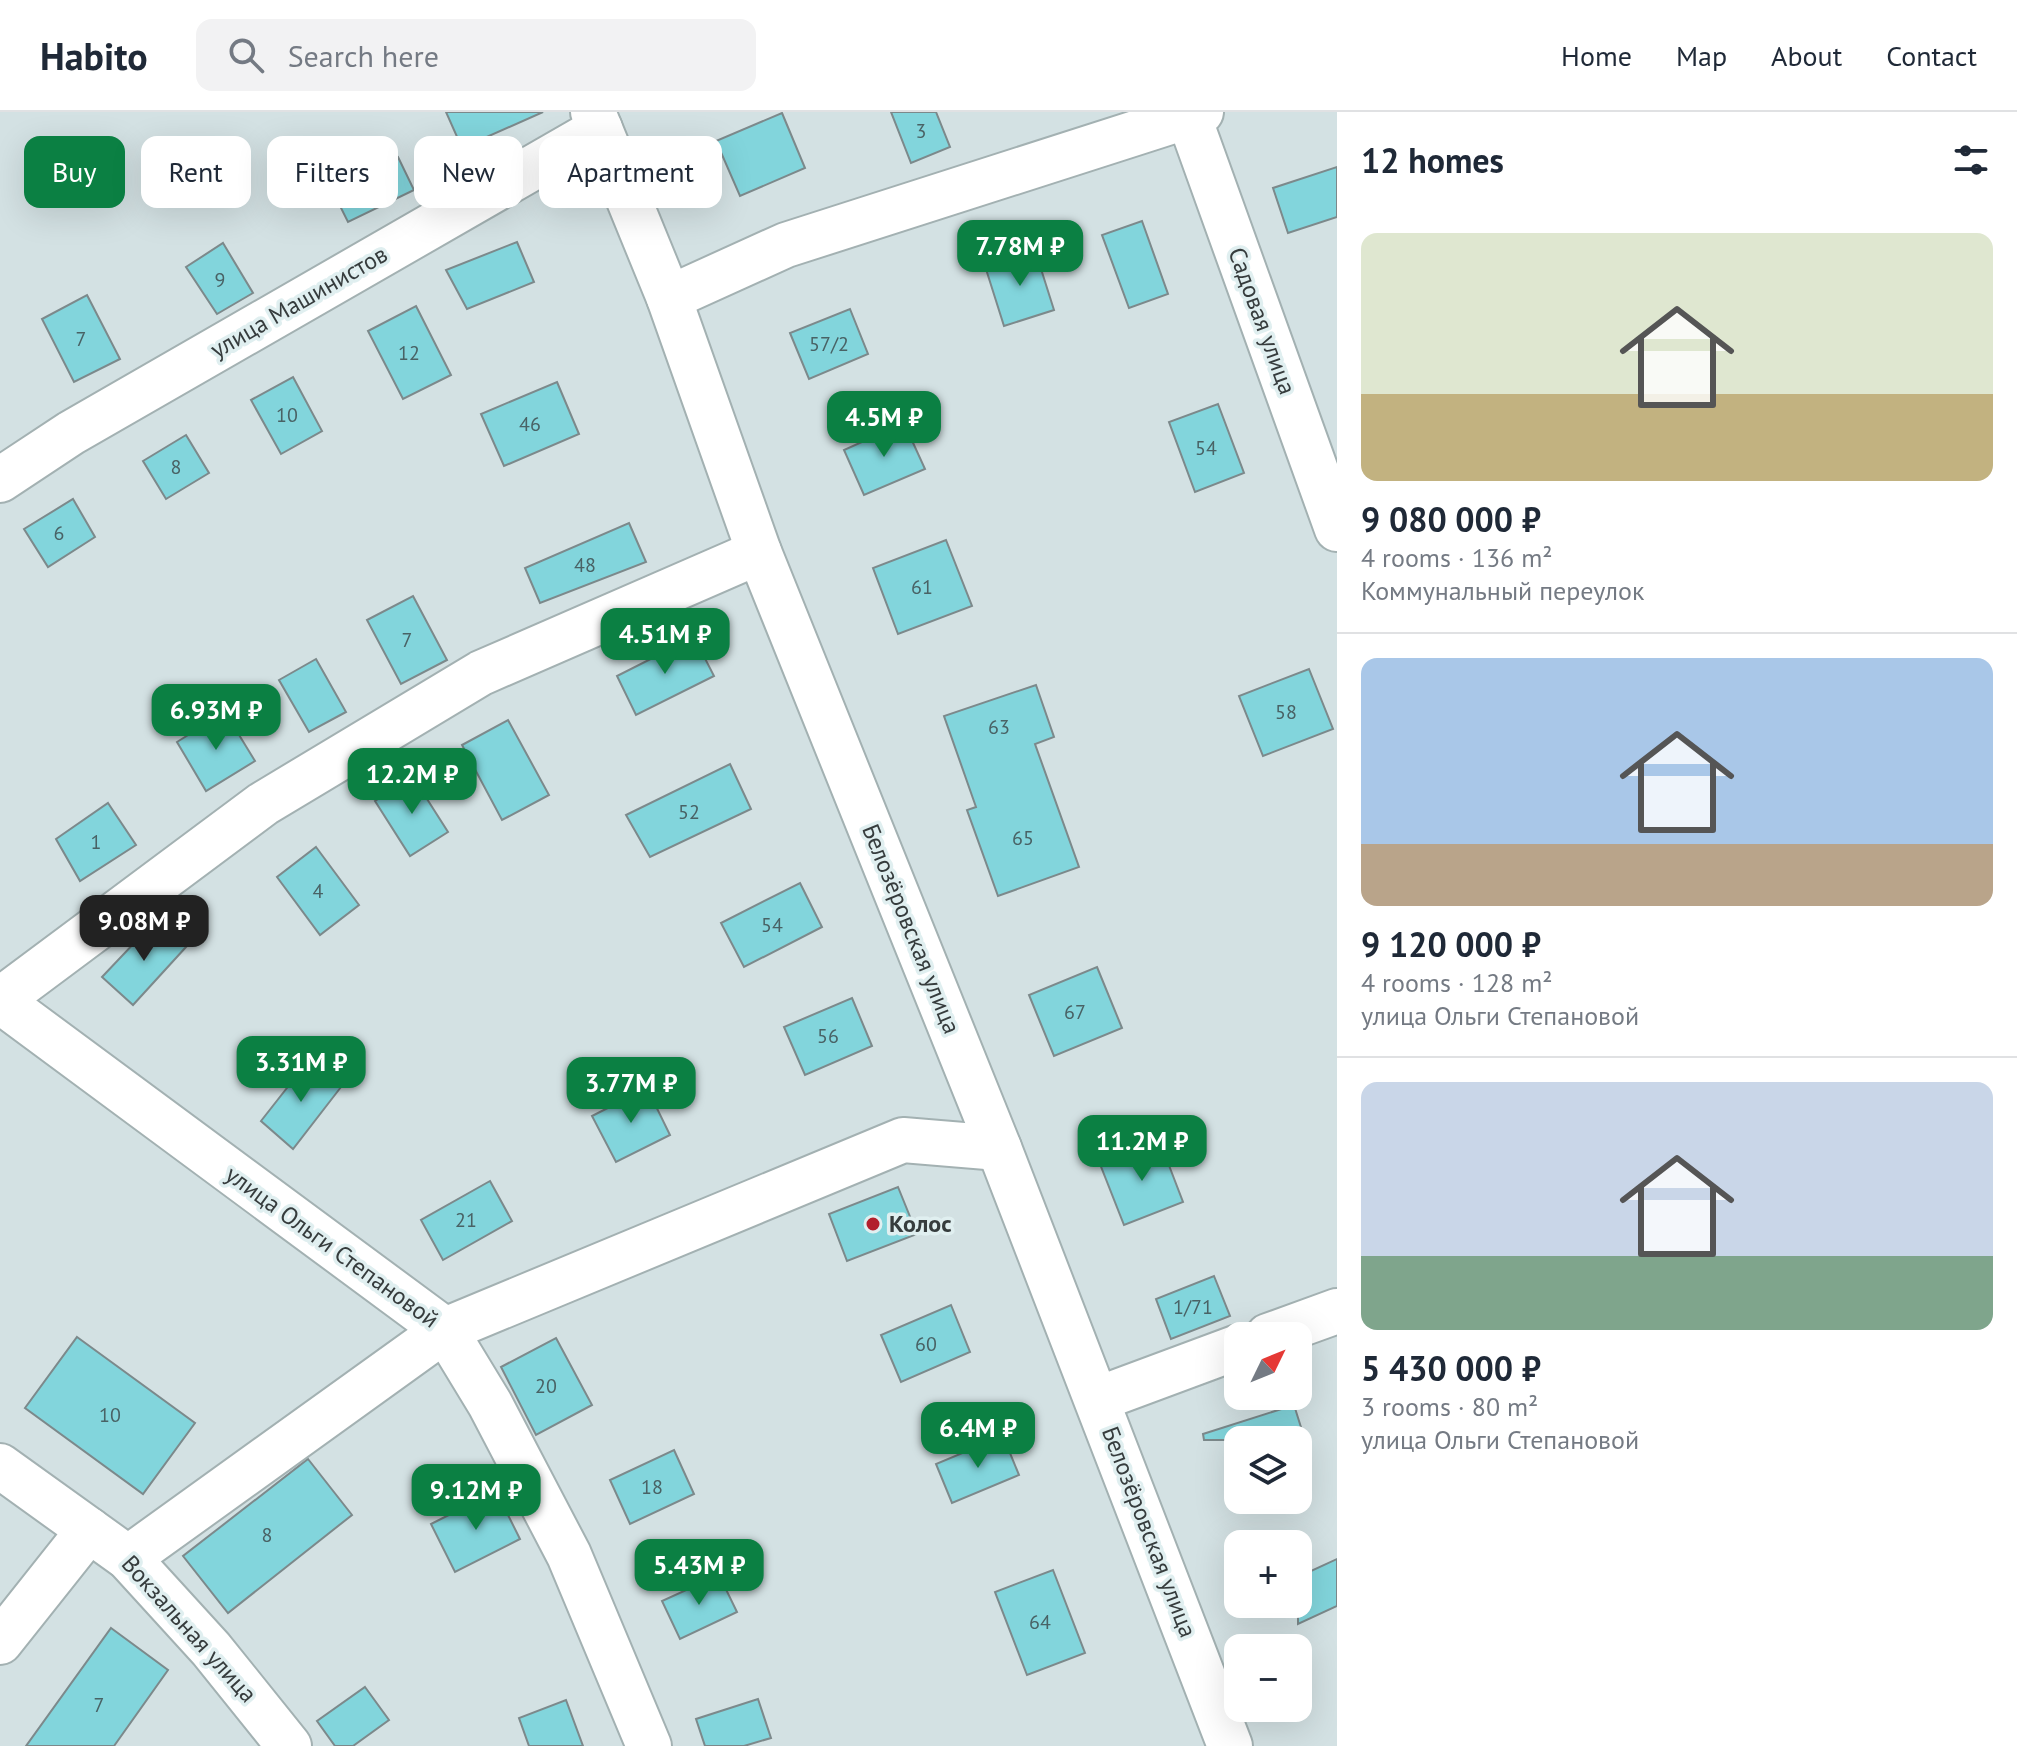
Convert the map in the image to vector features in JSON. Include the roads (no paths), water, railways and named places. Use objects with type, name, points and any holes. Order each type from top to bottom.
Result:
[{"type":"street","points":[[669,298],[786,245],[1192,113]]},
{"type":"street","name":"Садовая улица","points":[[1192,113],[1337,529]]},
{"type":"street","name":"Белозёровская улица","points":[[597,120],[669,298],[759,552],[999,1148],[1230,1746]]},
{"type":"street","name":"улица Машинистов","points":[[0,480],[71,433],[597,120]]},
{"type":"street","points":[[0,1001],[263,804],[481,673],[759,552]]},
{"type":"street","name":"улица Ольги Степановой","points":[[0,1001],[445,1330],[490,1404],[569,1555],[649,1746]]},
{"type":"street","points":[[128,1558],[445,1330],[903,1140],[999,1148]]},
{"type":"street","points":[[1307,1322],[1337,1311]]},
{"type":"street","points":[[1098,1399],[1224,1352]]},
{"type":"street","name":"Вокзальная улица","points":[[0,1466],[128,1558],[211,1649],[289,1746]]},
{"type":"street","points":[[0,1642],[89,1530]]},
{"type":"place","name":"Колос","points":[[873,1224]]}]
